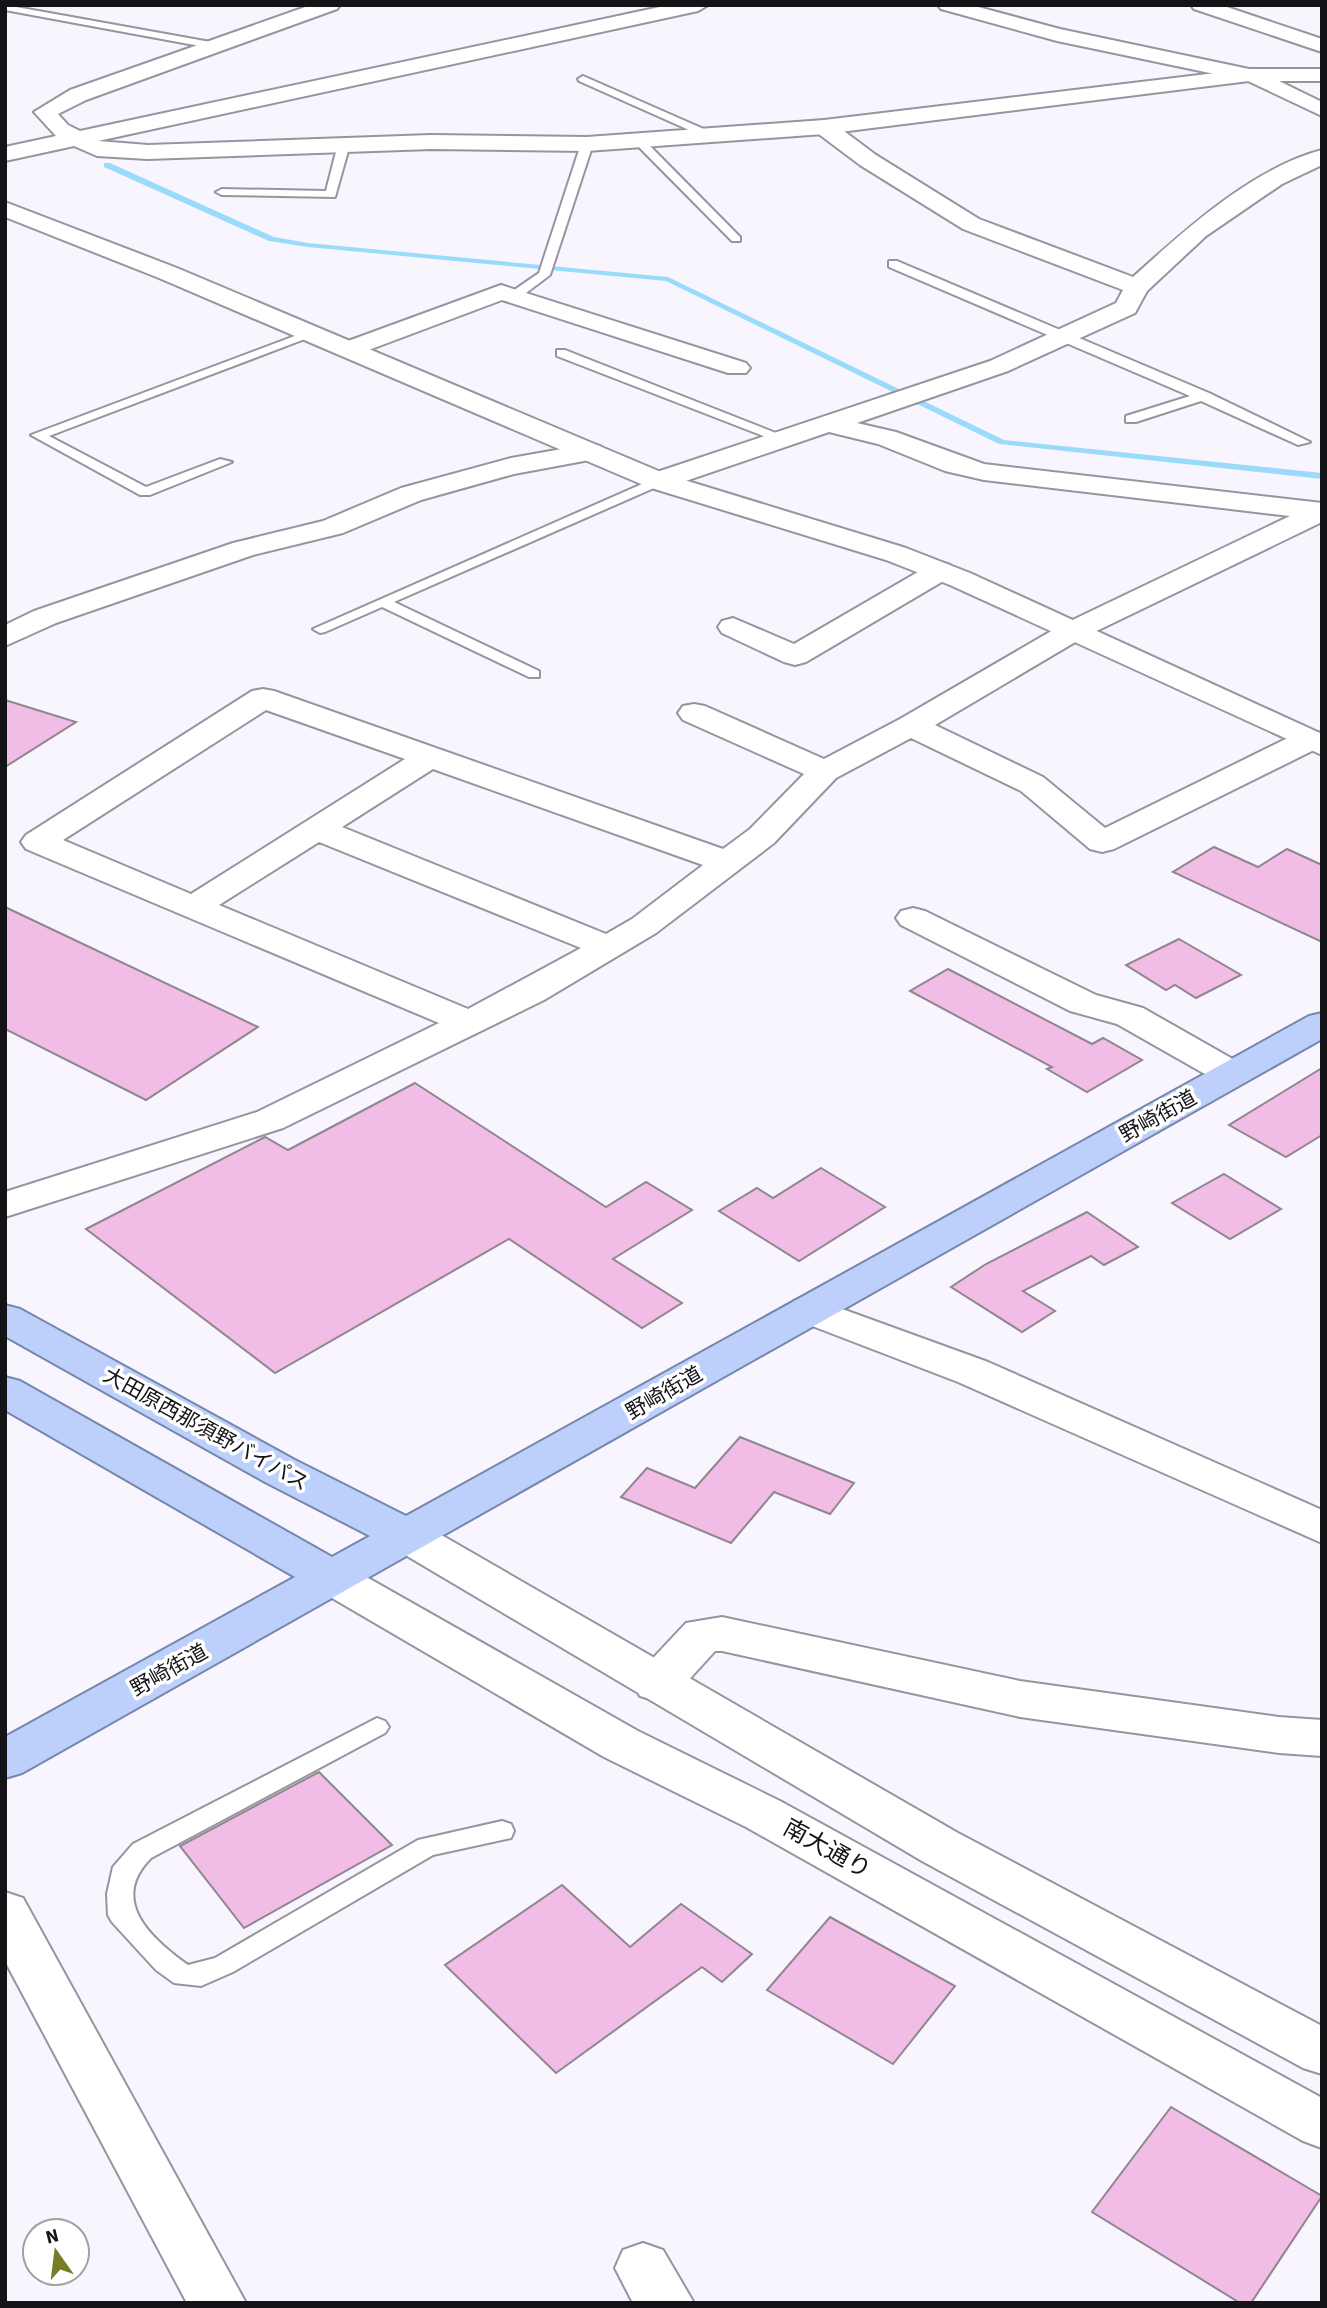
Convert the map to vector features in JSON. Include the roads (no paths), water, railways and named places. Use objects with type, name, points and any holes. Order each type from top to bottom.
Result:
[{"type":"highway","name":"野崎街道","points":[[5,1760],[205,1651],[331,1577],[1322,1024]]},
{"type":"highway","name":"大田原西那須野バイパス","points":[[5,1318],[280,1471],[408,1536]]},
{"type":"highway","points":[[5,1391],[331,1577]]},
{"type":"street","points":[[330,5],[78,95],[45,112],[69,135],[97,149],[148,152],[344,144],[587,144],[824,127],[1249,75],[1322,75]]},
{"type":"street","points":[[5,154],[69,135],[648,5]]},
{"type":"street","points":[[5,141],[69,135],[698,5]]},
{"type":"street","points":[[1201,5],[1322,46]]},
{"type":"street","points":[[955,6],[1058,35],[1249,75],[1322,110]]},
{"type":"street","points":[[824,127],[868,160],[971,224],[1137,287]]},
{"type":"street","points":[[658,481],[999,366],[1126,308],[1137,287],[1198,231],[1274,179],[1322,157]]},
{"type":"street","points":[[5,209],[72,233],[658,481],[940,571],[1315,743]]},
{"type":"street","points":[[349,349],[501,292],[737,368]]},
{"type":"street","points":[[828,424],[887,438],[955,465],[984,472],[1321,511]]},
{"type":"street","points":[[5,636],[45,617],[243,549],[333,527],[411,494],[511,466],[590,452]]},
{"type":"street","points":[[5,1205],[270,1119],[531,992],[644,926],[762,836],[825,771],[911,726],[1071,632],[1321,511]]},
{"type":"street","points":[[733,628],[795,656],[940,571]]},
{"type":"street","points":[[470,1023],[38,842],[263,698],[727,863]]},
{"type":"street","points":[[694,713],[825,771]]},
{"type":"street","points":[[911,726],[1032,784],[1102,842],[1315,743]]},
{"type":"street","points":[[193,907],[430,757]]},
{"type":"street","points":[[317,829],[608,947]]},
{"type":"street","points":[[913,918],[1083,1003],[1130,1016],[1232,1074]]},
{"type":"street","points":[[809,1310],[972,1372],[1322,1528]]},
{"type":"street","points":[[408,1536],[657,1684],[940,1847],[1322,2052]]},
{"type":"street","name":"南大通り","points":[[331,1577],[621,1744],[775,1821],[1322,2125]]},
{"type":"street","points":[[657,1684],[702,1635],[722,1634],[1020,1699],[1279,1735],[1322,1738]]},
{"type":"street","points":[[5,1912],[217,2303]]},
{"type":"lane","points":[[5,7],[216,46]]},
{"type":"lane","points":[[583,79],[711,136]]},
{"type":"lane","points":[[639,141],[736,239]]},
{"type":"lane","points":[[222,192],[331,195],[344,144]]},
{"type":"lane","points":[[514,296],[544,275],[587,144]]},
{"type":"lane","points":[[893,264],[1062,339],[1203,396],[1303,442]]},
{"type":"lane","points":[[225,462],[145,492],[38,435],[312,334]]},
{"type":"lane","points":[[561,353],[784,439]]},
{"type":"lane","points":[[1131,419],[1203,396]]},
{"type":"lane","points":[[320,629],[658,481]]},
{"type":"lane","points":[[382,602],[534,674]]},
{"type":"lane","points":[[377,1727],[142,1852],[126,1867],[120,1894],[121,1915],[164,1963],[183,1976],[201,1975],[224,1965],[427,1847],[502,1831]]},
{"type":"waterway","points":[[107,165],[272,239],[308,245],[668,279],[1002,442],[1322,476]]}]
